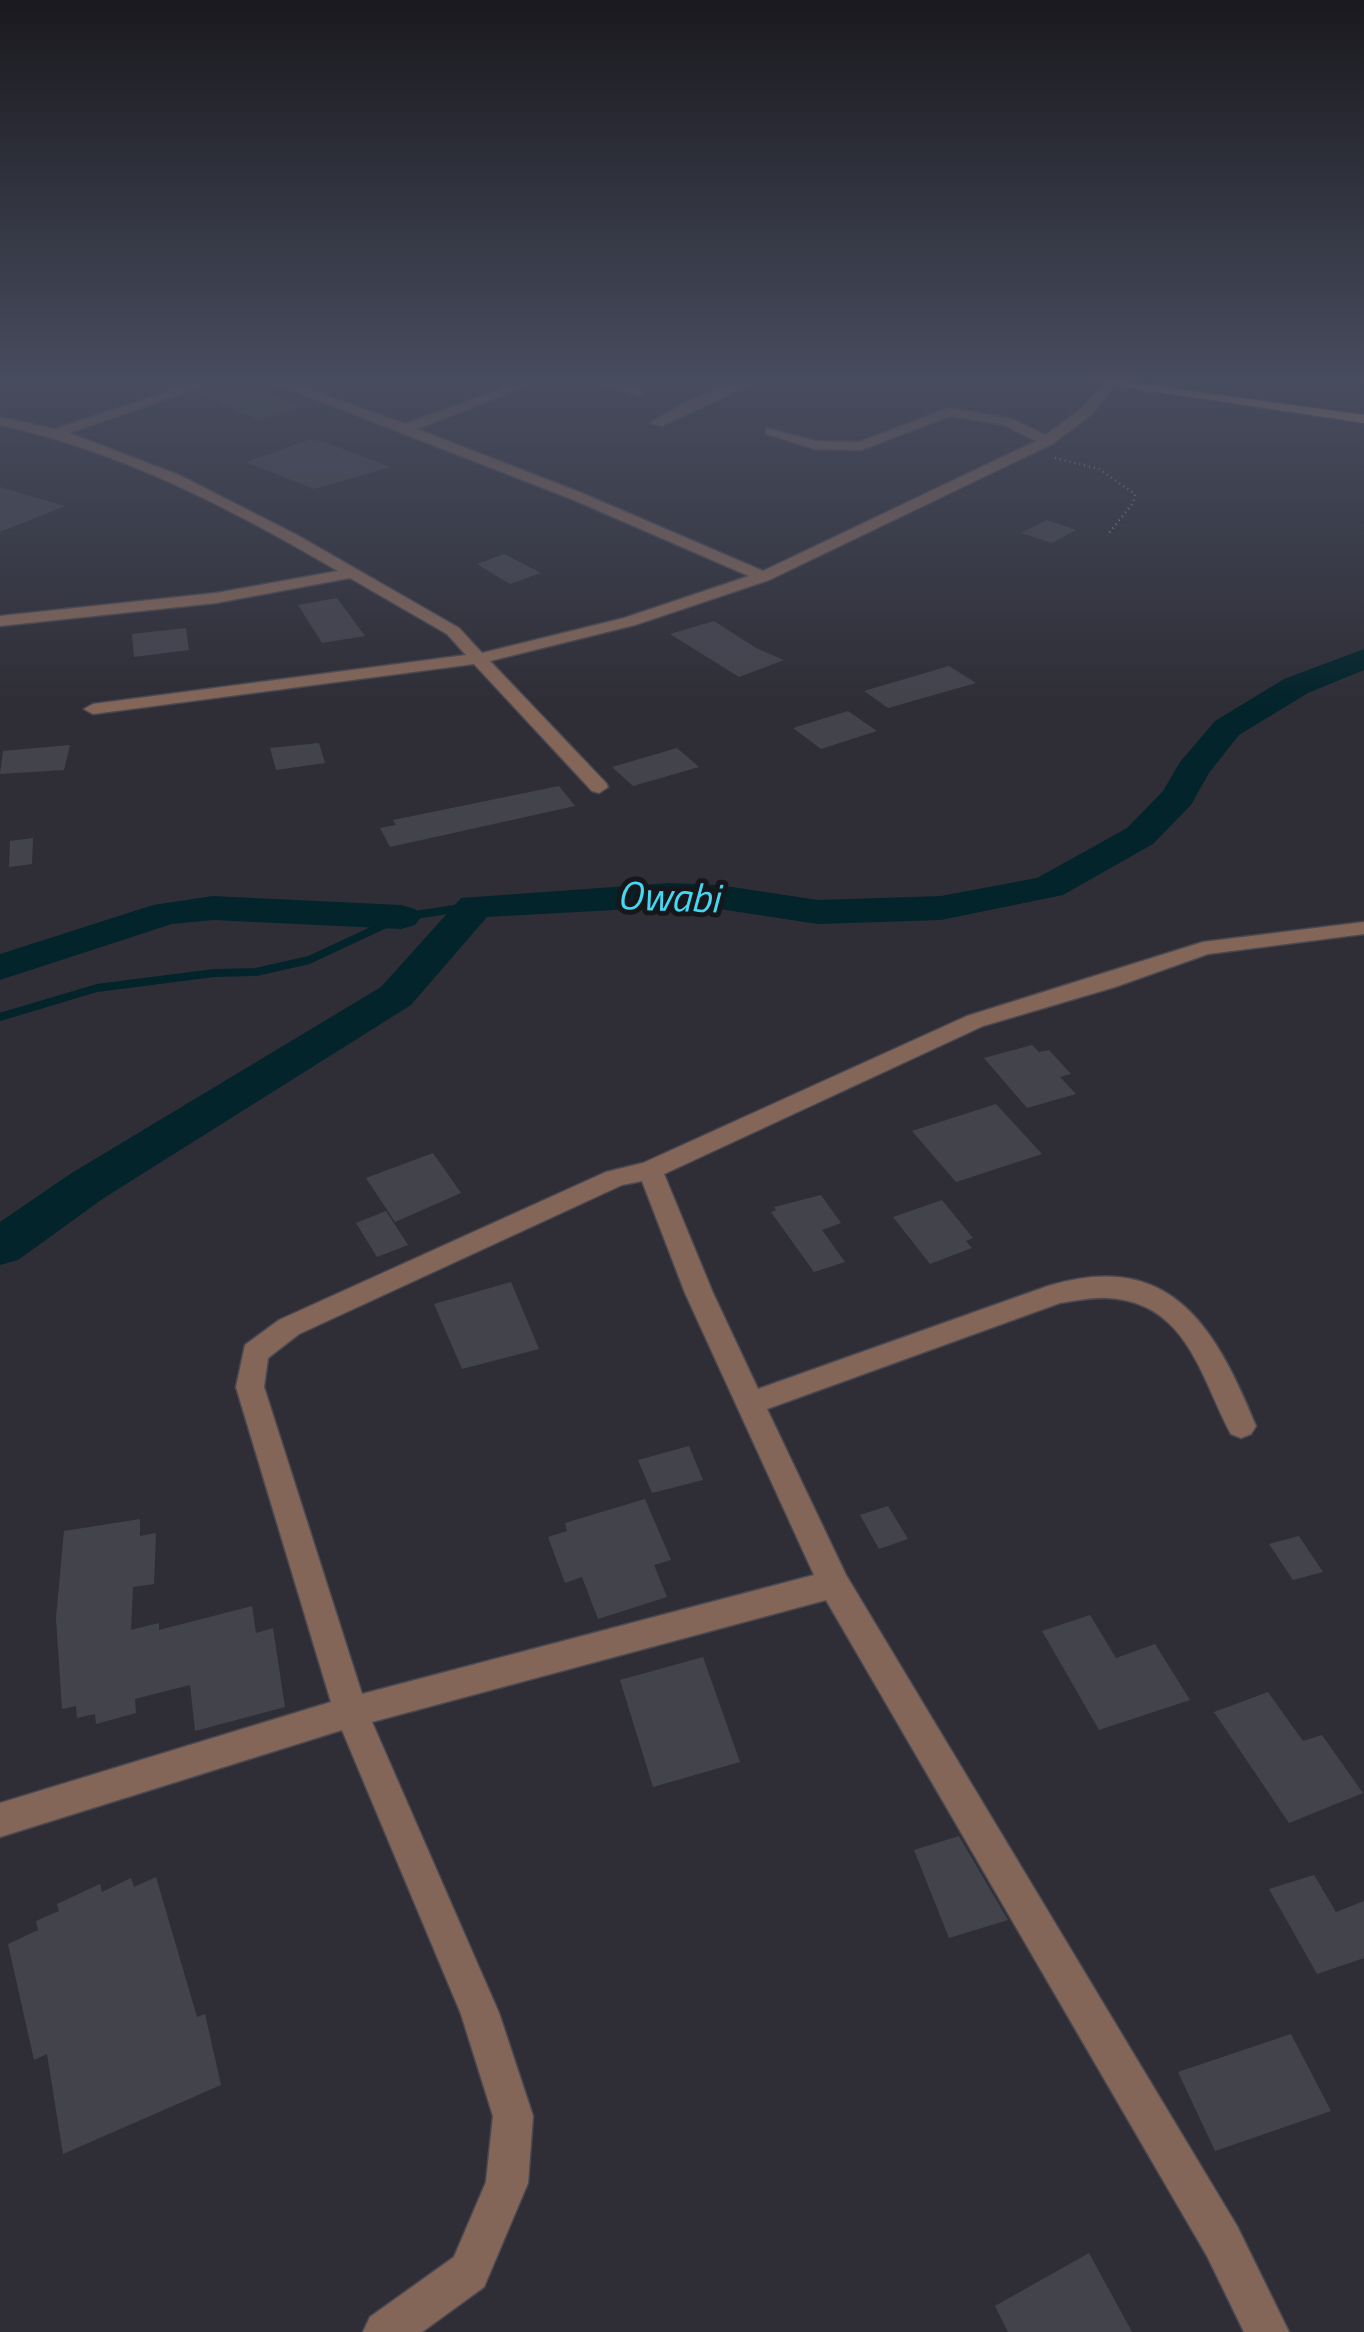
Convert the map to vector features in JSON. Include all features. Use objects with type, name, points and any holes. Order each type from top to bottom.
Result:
[{"type":"street","points":[[191,487],[354,572],[453,632],[599,787]]},
{"type":"street","points":[[552,487],[763,577]]},
{"type":"street","points":[[93,710],[481,658],[629,622],[763,577],[953,487]]},
{"type":"street","points":[[0,621],[66,617],[216,598],[354,572]]},
{"type":"street","points":[[385,2332],[469,2272],[508,2183],[513,2116],[480,2014],[351,1712],[250,1387],[255,1353],[289,1326],[615,1178],[650,1170],[976,1021],[1202,948],[1364,928]]},
{"type":"street","points":[[650,1170],[699,1293],[834,1584],[1222,2241],[1267,2332]]},
{"type":"street","points":[[750,1403],[1058,1293],[1111,1288],[1153,1300],[1194,1324],[1240,1426]]},
{"type":"street","points":[[0,1820],[351,1712],[834,1584]]},
{"type":"path","points":[[1109,533],[1133,504],[1134,494],[1124,487]]},
{"type":"building","points":[[0,487],[65,506],[0,532]]},
{"type":"building","points":[[1047,520],[1076,530],[1052,543],[1021,533]]},
{"type":"building","points":[[504,554],[541,573],[510,584],[477,564]]},
{"type":"building","points":[[337,598],[365,636],[322,643],[298,605]]},
{"type":"building","points":[[714,621],[756,648],[784,660],[739,677],[670,634]]},
{"type":"building","points":[[186,628],[189,650],[134,657],[132,634]]},
{"type":"building","points":[[949,666],[976,683],[888,708],[864,691]]},
{"type":"building","points":[[848,711],[877,731],[821,749],[793,728]]},
{"type":"building","points":[[319,743],[325,763],[276,770],[270,748]]},
{"type":"building","points":[[70,745],[64,770],[0,774],[3,751]]},
{"type":"building","points":[[677,748],[699,767],[633,786],[612,767]]},
{"type":"building","points":[[559,786],[575,806],[390,847],[380,828],[396,825],[393,820]]},
{"type":"building","points":[[33,838],[32,864],[9,867],[10,841]]},
{"type":"building","points":[[1032,1045],[1039,1052],[1049,1050],[1071,1074],[1060,1077],[1076,1094],[1027,1108],[984,1058]]},
{"type":"building","points":[[996,1104],[1042,1154],[956,1182],[912,1131]]},
{"type":"building","points":[[433,1153],[461,1193],[395,1222],[366,1178]]},
{"type":"building","points":[[821,1195],[841,1223],[822,1230],[845,1262],[814,1272],[771,1212],[776,1210],[774,1207]]},
{"type":"building","points":[[942,1200],[973,1238],[966,1241],[972,1248],[930,1264],[893,1217]]},
{"type":"building","points":[[386,1211],[408,1245],[377,1257],[356,1223]]},
{"type":"building","points":[[511,1282],[539,1349],[462,1369],[434,1304]]},
{"type":"building","points":[[689,1446],[703,1480],[652,1493],[638,1460]]},
{"type":"building","points":[[645,1499],[671,1560],[654,1565],[667,1597],[598,1619],[582,1577],[565,1583],[548,1537],[567,1531],[565,1523]]},
{"type":"building","points":[[888,1506],[908,1539],[879,1549],[860,1515]]},
{"type":"building","points":[[140,1519],[140,1536],[156,1533],[154,1584],[133,1587],[131,1630],[159,1623],[159,1630],[252,1606],[256,1633],[273,1628],[285,1707],[195,1731],[190,1685],[135,1699],[136,1713],[96,1724],[95,1714],[77,1718],[76,1706],[62,1709],[56,1618],[64,1531]]},
{"type":"building","points":[[1299,1536],[1323,1572],[1293,1580],[1269,1544]]},
{"type":"building","points":[[1090,1615],[1116,1658],[1155,1644],[1190,1700],[1099,1730],[1042,1631]]},
{"type":"building","points":[[703,1657],[740,1762],[653,1787],[620,1680]]},
{"type":"building","points":[[1268,1692],[1303,1741],[1322,1735],[1363,1793],[1289,1823],[1214,1712]]},
{"type":"building","points":[[959,1836],[1008,1920],[949,1938],[914,1850]]},
{"type":"building","points":[[1314,1875],[1336,1912],[1364,1901],[1364,1958],[1317,1974],[1269,1889]]},
{"type":"building","points":[[156,1877],[197,2017],[205,2014],[221,2085],[63,2154],[47,2054],[34,2060],[8,1944],[38,1930],[36,1921],[59,1911],[57,1904],[100,1884],[102,1892],[131,1878],[134,1887]]},
{"type":"building","points":[[1291,2034],[1331,2111],[1215,2151],[1178,2072]]},
{"type":"building","points":[[1089,2253],[1132,2332],[1008,2332],[995,2306]]},
{"type":"waterway","name":"Owabi","points":[[0,1247],[87,1186],[396,996],[475,906],[669,895],[719,897],[818,912],[941,908],[1049,887],[1140,836],[1178,797],[1193,770],[1227,728],[1296,686],[1364,659]]},
{"type":"waterway","points":[[0,1017],[97,988],[214,973],[256,972],[309,960],[401,917],[475,906]]},
{"type":"waterway","points":[[0,968],[167,913],[213,908],[401,917]]}]
